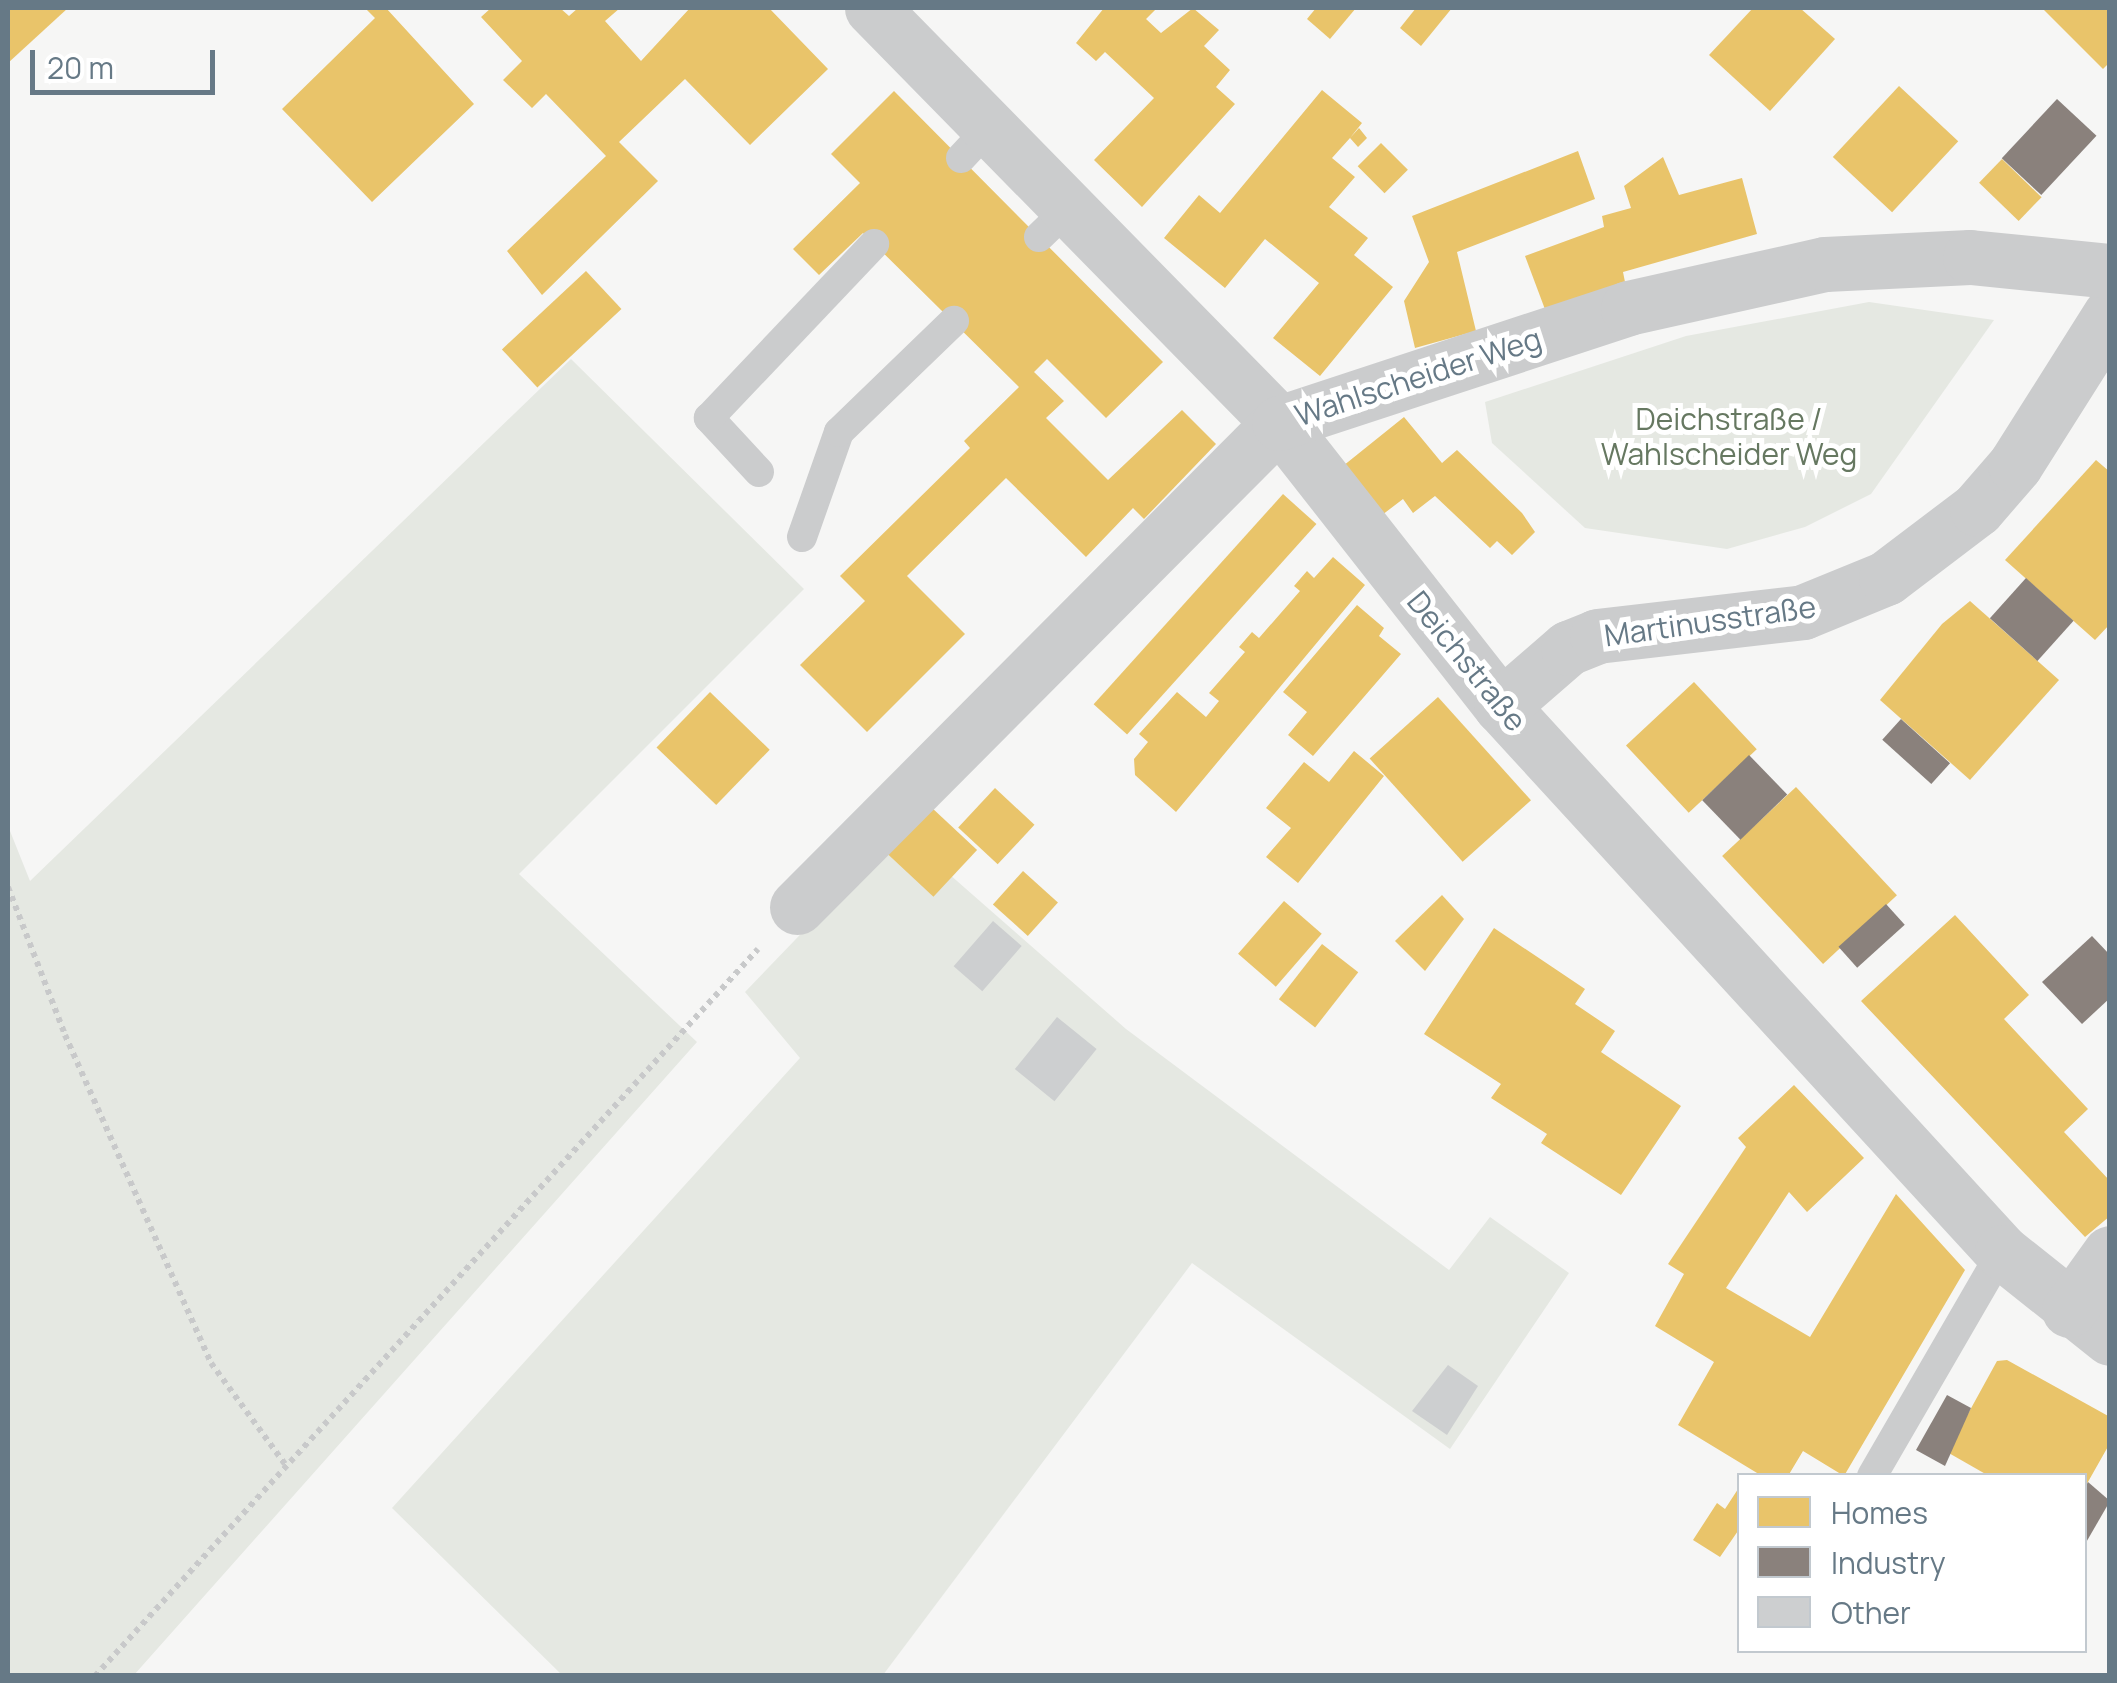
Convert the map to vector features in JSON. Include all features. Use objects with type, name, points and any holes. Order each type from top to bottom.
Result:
[{"type":"street","name":"Deichstraße","points":[[872,8],[976,143],[1054,223],[1279,423],[1501,706],[2002,1252],[2089,1324],[2110,1254]]},
{"type":"street","name":"Wahlscheider Weg","points":[[797,906],[1279,423],[1628,308],[1825,264],[1970,258],[2110,271]]},
{"type":"street","name":"Martinusstraße","points":[[1501,706],[1568,648],[1597,636],[1804,612],[1886,578],[1977,508],[2015,465],[2110,314]]},
{"type":"lane","points":[[759,472],[708,418],[874,244]]},
{"type":"lane","points":[[802,537],[839,432],[954,321]]},
{"type":"lane","points":[[1874,1473],[2002,1252]]},
{"type":"path","points":[[8,887],[65,1035],[211,1362],[285,1464]]},
{"type":"path","points":[[95,1676],[797,906]]},
{"type":"green space","name":"Deichstraße / Wahlscheider Weg","points":[[1869,302],[1994,320],[1871,494],[1805,527],[1727,549],[1585,528],[1492,443],[1485,402],[1686,336]]},
{"type":"green space","points":[[571,359],[804,589],[519,874],[697,1042],[134,1675],[8,1675],[8,826],[30,881]]},
{"type":"green space","points":[[900,831],[1126,1029],[1449,1270],[1490,1217],[1569,1273],[1450,1449],[1192,1263],[883,1675],[562,1675],[392,1508],[800,1058],[745,992]]},
{"type":"building: Homes","points":[[8,8],[68,8],[8,63]]},
{"type":"building: Homes","points":[[365,8],[386,8],[474,104],[372,202],[282,109],[375,18]]},
{"type":"building: Homes","points":[[491,8],[560,8],[569,16],[578,8],[620,8],[605,21],[641,61],[690,8],[769,8],[828,69],[750,145],[685,79],[619,142],[658,181],[542,295],[507,251],[606,156],[546,94],[532,108],[503,80],[522,61],[481,17]]},
{"type":"building: Homes","points":[[1104,8],[1157,8],[1146,19],[1161,33],[1193,8],[1219,30],[1204,46],[1230,70],[1216,87],[1235,104],[1142,207],[1094,160],[1154,98],[1105,52],[1096,61],[1076,43]]},
{"type":"building: Homes","points":[[1316,8],[1356,8],[1330,39],[1307,19]]},
{"type":"building: Homes","points":[[1416,8],[1452,8],[1421,46],[1400,28]]},
{"type":"building: Homes","points":[[1753,8],[1800,8],[1835,39],[1770,111],[1709,55]]},
{"type":"building: Homes","points":[[2042,8],[2110,8],[2110,62],[2103,69]]},
{"type":"building: Homes","points":[[1899,86],[1958,141],[1892,212],[1833,157]]},
{"type":"building: Homes","points":[[1322,90],[1362,123],[1332,158],[1355,177],[1329,207],[1368,238],[1354,255],[1393,287],[1320,376],[1273,338],[1319,283],[1265,239],[1225,288],[1164,238],[1199,195],[1220,213]]},
{"type":"building: Homes","points":[[894,91],[1163,362],[1106,418],[1047,359],[1034,372],[1064,401],[1046,418],[1108,480],[1182,410],[1216,444],[1144,519],[1133,508],[1086,557],[1006,478],[907,576],[965,634],[867,732],[800,665],[865,601],[840,576],[970,448],[964,441],[1019,387],[863,233],[819,275],[793,249],[860,183],[831,154]]},
{"type":"building: Homes","points":[[1359,128],[1367,138],[1358,147],[1350,138]]},
{"type":"building: Homes","points":[[1381,143],[1408,170],[1385,193],[1358,166]]},
{"type":"building: Homes","points":[[1578,151],[1595,199],[1457,252],[1476,331],[1415,348],[1404,301],[1429,262],[1412,216]]},
{"type":"building: Homes","points":[[1663,157],[1679,195],[1742,178],[1757,234],[1623,272],[1625,282],[1546,312],[1525,256],[1604,227],[1602,216],[1631,208],[1624,186]]},
{"type":"building: Homes","points":[[2002,159],[2042,197],[2019,221],[1979,183]]},
{"type":"building: Homes","points":[[586,271],[621,309],[537,387],[502,349]]},
{"type":"building: Homes","points":[[1404,417],[1442,463],[1457,450],[1522,513],[1535,532],[1512,555],[1497,541],[1490,548],[1435,496],[1413,513],[1403,499],[1382,515],[1343,466]]},
{"type":"building: Homes","points":[[2096,460],[2110,472],[2110,624],[2095,640],[2005,560]]},
{"type":"building: Homes","points":[[1283,494],[1316,524],[1127,734],[1094,704]]},
{"type":"building: Homes","points":[[1333,557],[1365,585],[1176,812],[1135,775],[1134,759],[1148,742],[1139,734],[1177,692],[1206,717],[1219,701],[1209,693],[1245,652],[1239,647],[1252,632],[1259,638],[1300,591],[1294,586],[1307,571],[1314,578]]},
{"type":"building: Homes","points":[[1970,601],[2059,680],[1970,780],[1880,700],[1942,624]]},
{"type":"building: Homes","points":[[1357,605],[1384,628],[1379,636],[1401,654],[1313,756],[1288,735],[1307,712],[1283,692]]},
{"type":"building: Homes","points":[[1694,682],[1757,749],[1689,813],[1626,745]]},
{"type":"building: Homes","points":[[710,692],[770,750],[716,805],[657,747]]},
{"type":"building: Homes","points":[[1438,697],[1531,800],[1463,862],[1370,759]]},
{"type":"building: Homes","points":[[1354,751],[1384,776],[1298,883],[1266,857],[1291,828],[1266,808],[1304,762],[1329,782]]},
{"type":"building: Homes","points":[[1796,787],[1897,895],[1823,964],[1722,856]]},
{"type":"building: Homes","points":[[995,788],[1034,825],[998,864],[958,827]]},
{"type":"building: Homes","points":[[931,807],[977,850],[933,897],[887,854]]},
{"type":"building: Homes","points":[[1023,871],[1058,902],[1028,936],[993,904]]},
{"type":"building: Homes","points":[[1442,895],[1464,919],[1425,971],[1395,941]]},
{"type":"building: Homes","points":[[1284,901],[1322,934],[1276,987],[1238,954]]},
{"type":"building: Homes","points":[[1955,915],[2029,995],[2004,1019],[2088,1109],[2064,1132],[2110,1181],[2110,1216],[2085,1237],[1861,1001]]},
{"type":"building: Homes","points":[[1494,928],[1585,989],[1575,1004],[1615,1031],[1601,1052],[1681,1106],[1621,1195],[1541,1143],[1547,1134],[1491,1098],[1501,1084],[1424,1034]]},
{"type":"building: Homes","points":[[1322,944],[1358,972],[1315,1027],[1279,999]]},
{"type":"building: Homes","points":[[1794,1085],[1864,1158],[1807,1212],[1789,1192],[1726,1288],[1810,1337],[1896,1194],[1965,1270],[1846,1473],[1839,1473],[1803,1451],[1790,1473],[1757,1473],[1678,1425],[1714,1362],[1655,1326],[1684,1274],[1668,1264],[1746,1147],[1738,1138]]},
{"type":"building: Homes","points":[[2007,1360],[2110,1417],[2110,1443],[2087,1484],[2087,1473],[1984,1473],[1947,1452],[1997,1361]]},
{"type":"building: Homes","points":[[1737,1491],[1737,1532],[1720,1557],[1693,1540],[1717,1503],[1725,1509]]},
{"type":"building: Industry","points":[[2057,99],[2096,136],[2041,195],[2002,158]]},
{"type":"building: Industry","points":[[2026,578],[2074,621],[2037,661],[1990,618]]},
{"type":"building: Industry","points":[[1901,719],[1950,763],[1931,784],[1882,740]]},
{"type":"building: Industry","points":[[1749,755],[1787,795],[1740,840],[1702,800]]},
{"type":"building: Industry","points":[[1886,904],[1905,925],[1857,968],[1838,947]]},
{"type":"building: Industry","points":[[2092,936],[2110,955],[2110,998],[2082,1024],[2042,982]]},
{"type":"building: Industry","points":[[1947,1395],[1971,1408],[1945,1466],[1916,1450]]},
{"type":"building: Industry","points":[[2087,1484],[2110,1501],[2087,1541]]},
{"type":"building: Other","points":[[993,921],[1022,946],[982,991],[954,966]]},
{"type":"building: Other","points":[[1057,1017],[1097,1049],[1054,1101],[1015,1069]]},
{"type":"building: Other","points":[[1448,1365],[1478,1386],[1447,1435],[1412,1411]]}]
